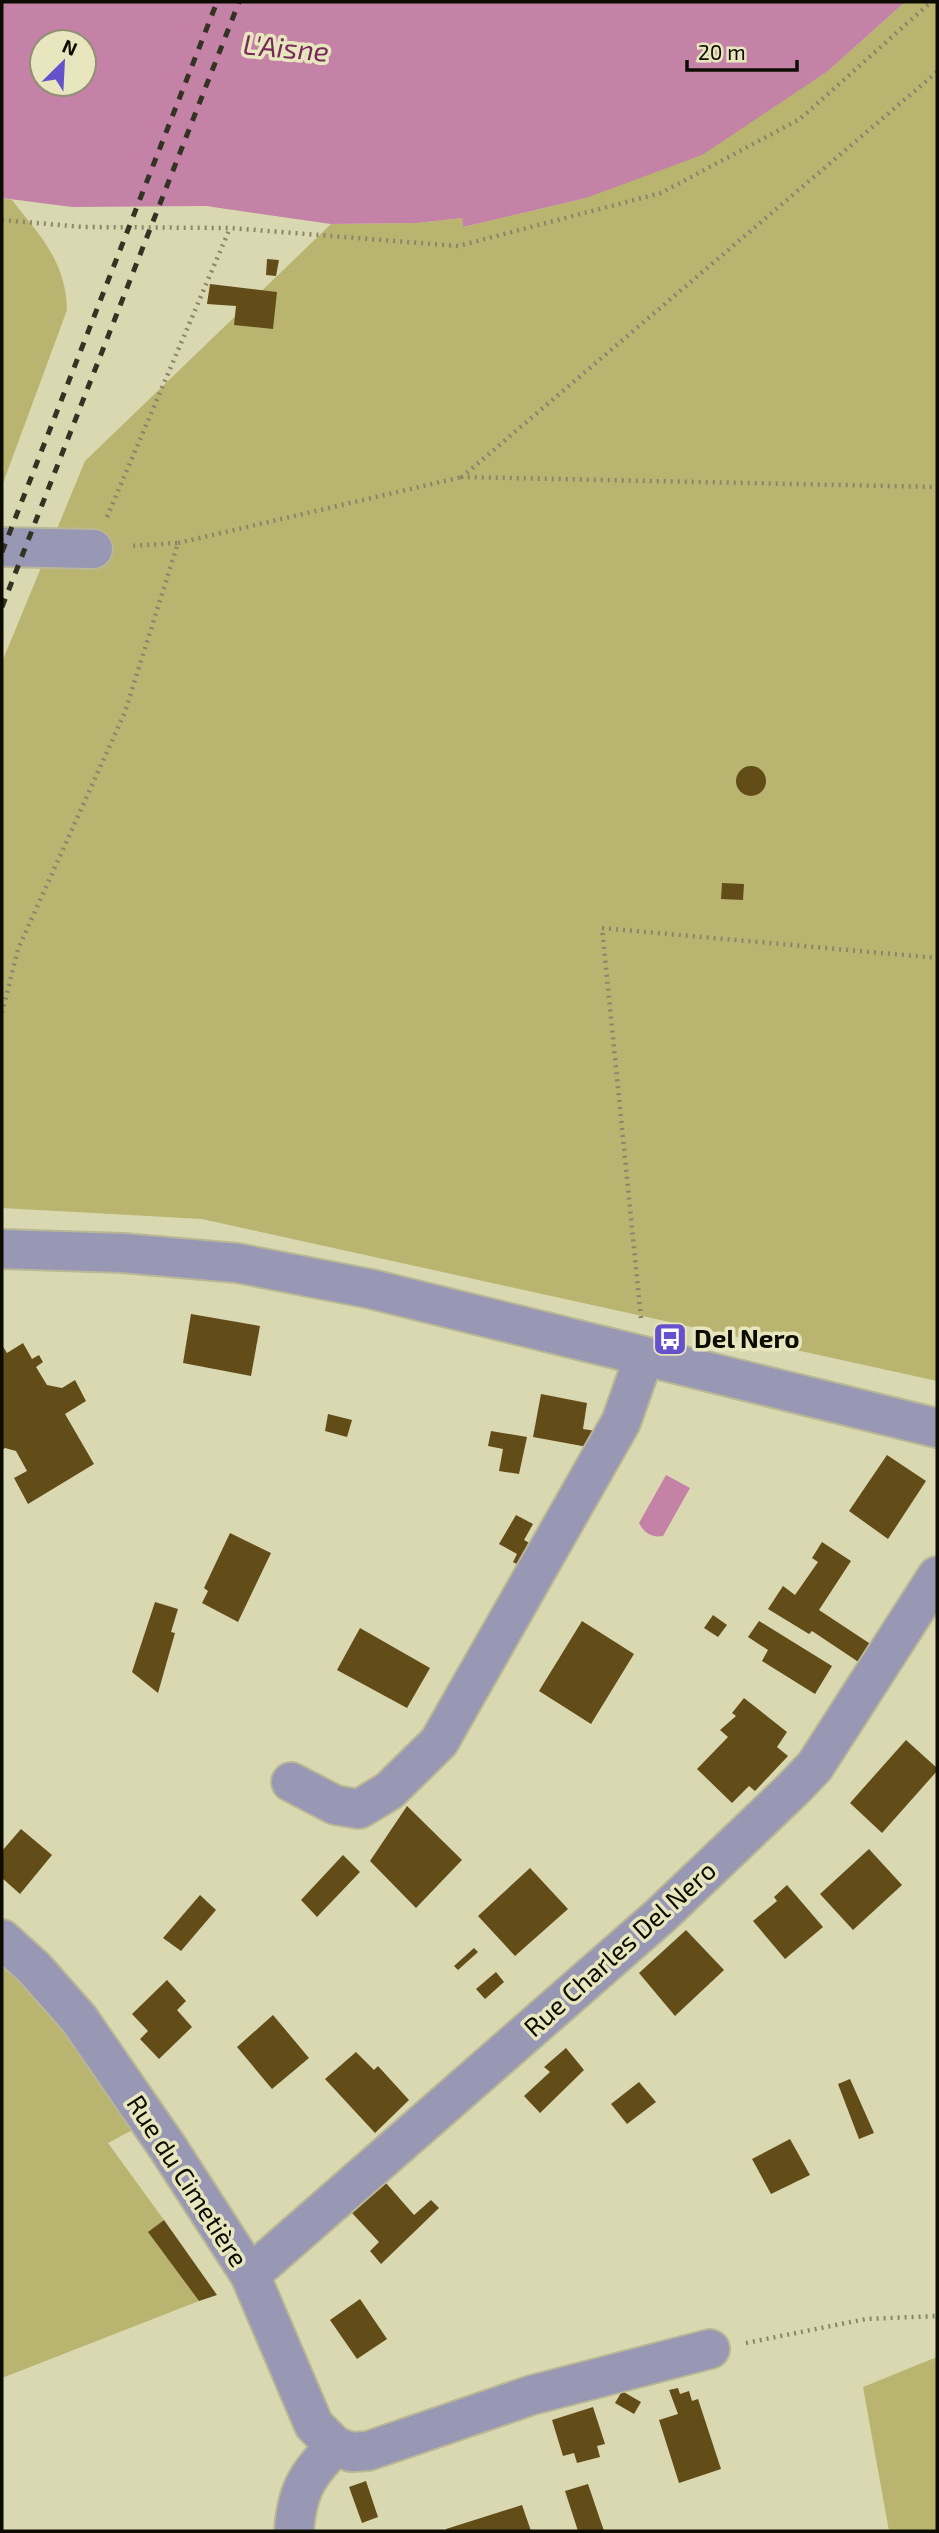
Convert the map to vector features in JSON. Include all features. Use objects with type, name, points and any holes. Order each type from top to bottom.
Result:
[{"type":"street","points":[[2,547],[93,549]]},
{"type":"street","points":[[2,1250],[123,1253],[237,1263],[371,1289],[937,1428]]},
{"type":"street","points":[[291,1782],[335,1805],[359,1809],[389,1791],[439,1742],[621,1422],[644,1357]]},
{"type":"street","name":"Rue Charles Del Nero","points":[[250,2275],[660,1916],[793,1790],[815,1766],[937,1576]]},
{"type":"street","name":"Rue du Cimetière","points":[[2,1939],[34,1968],[79,2019],[168,2148],[250,2275],[314,2425],[335,2446]]},
{"type":"street","points":[[294,2531],[296,2506],[303,2486],[311,2471],[335,2446],[351,2452],[368,2451],[532,2395],[710,2349]]},
{"type":"path","points":[[2,220],[83,227],[230,228],[457,246],[661,193],[800,119],[931,2]]},
{"type":"path","points":[[462,477],[937,72]]},
{"type":"path","points":[[230,228],[93,549],[178,543],[462,477],[937,487]]},
{"type":"path","points":[[2,1013],[18,949],[125,712],[178,543]]},
{"type":"path","points":[[644,1357],[601,928],[937,958]]},
{"type":"path","points":[[710,2349],[866,2319],[937,2316]]},
{"type":"shaded area","points":[[905,2],[937,2],[937,1381],[202,1219],[2,1208],[2,662],[85,461],[331,224],[417,223],[462,218],[463,227],[586,198],[828,71]]},
{"type":"shaded area","points":[[2,198],[12,200],[50,250],[62,277],[67,310],[2,486]]},
{"type":"shaded area","points":[[2,1947],[138,2127],[108,2143],[164,2220],[149,2232],[199,2301],[2,2378]]},
{"type":"shaded area","points":[[937,2357],[937,2531],[889,2531],[863,2387]]},
{"type":"water","name":"L'Aisne","points":[[2,2],[905,2],[828,71],[702,155],[586,198],[463,227],[462,218],[417,223],[331,224],[206,206],[72,207],[2,198]]},
{"type":"water","points":[[666,1475],[690,1488],[663,1536],[655,1536],[643,1530],[639,1523]]},
{"type":"building","points":[[267,259],[279,260],[276,276],[266,275]]},
{"type":"building","points":[[210,284],[277,292],[273,329],[234,325],[236,306],[207,304]]},
{"type":"building","points":[[751,766],[762,770],[766,781],[762,792],[751,796],[740,792],[736,781],[740,770]]},
{"type":"building","points":[[722,883],[744,884],[743,900],[721,899]]},
{"type":"building","points":[[191,1314],[260,1326],[251,1376],[183,1363]]},
{"type":"building","points":[[23,1343],[32,1359],[39,1355],[43,1362],[36,1367],[47,1385],[62,1388],[75,1380],[86,1401],[65,1414],[94,1464],[28,1504],[14,1478],[27,1471],[16,1451],[5,1448],[2,1450],[2,1345],[7,1353]]},
{"type":"building","points":[[541,1394],[587,1403],[583,1429],[596,1431],[593,1448],[533,1437]]},
{"type":"building","points":[[328,1414],[352,1420],[347,1437],[325,1431]]},
{"type":"building","points":[[491,1431],[527,1437],[519,1474],[499,1471],[503,1449],[488,1446]]},
{"type":"building","points":[[887,1455],[926,1481],[888,1539],[849,1511]]},
{"type":"building","points":[[516,1515],[533,1524],[524,1540],[541,1549],[529,1571],[513,1562],[517,1554],[499,1544]]},
{"type":"building","points":[[230,1533],[271,1553],[238,1622],[202,1603],[208,1591],[204,1588]]},
{"type":"building","points":[[822,1542],[851,1561],[819,1610],[872,1645],[860,1663],[812,1631],[809,1634],[768,1609],[783,1586],[795,1595],[818,1562],[812,1558]]},
{"type":"building","points":[[155,1602],[178,1609],[171,1632],[175,1633],[158,1693],[132,1672]]},
{"type":"building","points":[[713,1615],[727,1625],[718,1637],[704,1628]]},
{"type":"building","points":[[582,1621],[634,1654],[591,1724],[539,1691]]},
{"type":"building","points":[[759,1621],[832,1666],[815,1694],[762,1661],[768,1650],[748,1637]]},
{"type":"building","points":[[360,1628],[430,1668],[407,1708],[337,1670]]},
{"type":"building","points":[[744,1698],[787,1732],[777,1747],[788,1756],[755,1791],[749,1786],[732,1803],[697,1769],[728,1737],[720,1730],[736,1716],[732,1713]]},
{"type":"building","points":[[906,1740],[937,1768],[937,1771],[882,1833],[850,1803]]},
{"type":"building","points":[[407,1806],[462,1860],[416,1908],[370,1861]]},
{"type":"building","points":[[21,1829],[52,1855],[20,1894],[2,1878],[2,1851]]},
{"type":"building","points":[[869,1849],[902,1885],[853,1930],[820,1894]]},
{"type":"building","points":[[343,1855],[360,1872],[317,1917],[301,1900]]},
{"type":"building","points":[[530,1868],[568,1909],[515,1956],[478,1916]]},
{"type":"building","points":[[787,1885],[823,1927],[785,1959],[753,1921],[777,1901],[774,1897]]},
{"type":"building","points":[[200,1895],[216,1910],[181,1951],[163,1938]]},
{"type":"building","points":[[686,1930],[724,1970],[675,2016],[639,1973]]},
{"type":"building","points":[[474,1948],[478,1952],[458,1970],[454,1966]]},
{"type":"building","points":[[496,1972],[504,1982],[485,1999],[476,1989]]},
{"type":"building","points":[[167,1980],[186,2001],[177,2010],[192,2027],[159,2059],[140,2039],[148,2031],[132,2014]]},
{"type":"building","points":[[273,2015],[309,2058],[272,2089],[237,2047]]},
{"type":"building","points":[[566,2048],[584,2070],[540,2113],[524,2096],[550,2072],[544,2067]]},
{"type":"building","points":[[356,2052],[374,2070],[378,2066],[409,2100],[375,2133],[325,2079]]},
{"type":"building","points":[[850,2079],[874,2133],[859,2139],[838,2084]]},
{"type":"building","points":[[639,2082],[656,2102],[627,2124],[611,2104]]},
{"type":"building","points":[[790,2139],[810,2175],[771,2194],[752,2159]]},
{"type":"building","points":[[386,2183],[414,2215],[431,2200],[439,2208],[381,2264],[370,2251],[379,2242],[352,2213]]},
{"type":"building","points":[[164,2220],[217,2295],[199,2301],[148,2232]]},
{"type":"building","points":[[360,2299],[387,2339],[357,2359],[330,2320]]},
{"type":"building","points":[[678,2388],[680,2394],[689,2391],[692,2401],[698,2399],[721,2469],[679,2483],[659,2420],[678,2414],[669,2390]]},
{"type":"building","points":[[622,2391],[641,2402],[634,2414],[615,2403]]},
{"type":"building","points":[[593,2407],[605,2444],[597,2446],[600,2457],[577,2463],[574,2453],[563,2456],[552,2420]]},
{"type":"building","points":[[366,2481],[378,2517],[362,2523],[349,2487]]},
{"type":"building","points":[[588,2484],[604,2531],[578,2531],[565,2491]]},
{"type":"building","points":[[522,2505],[531,2531],[446,2529]]},
{"type":"railway","points":[[2,552],[217,2]]},
{"type":"railway","points":[[2,607],[239,2]]},
{"type":"place","name":"Del Nero","points":[[670,1339]]}]
